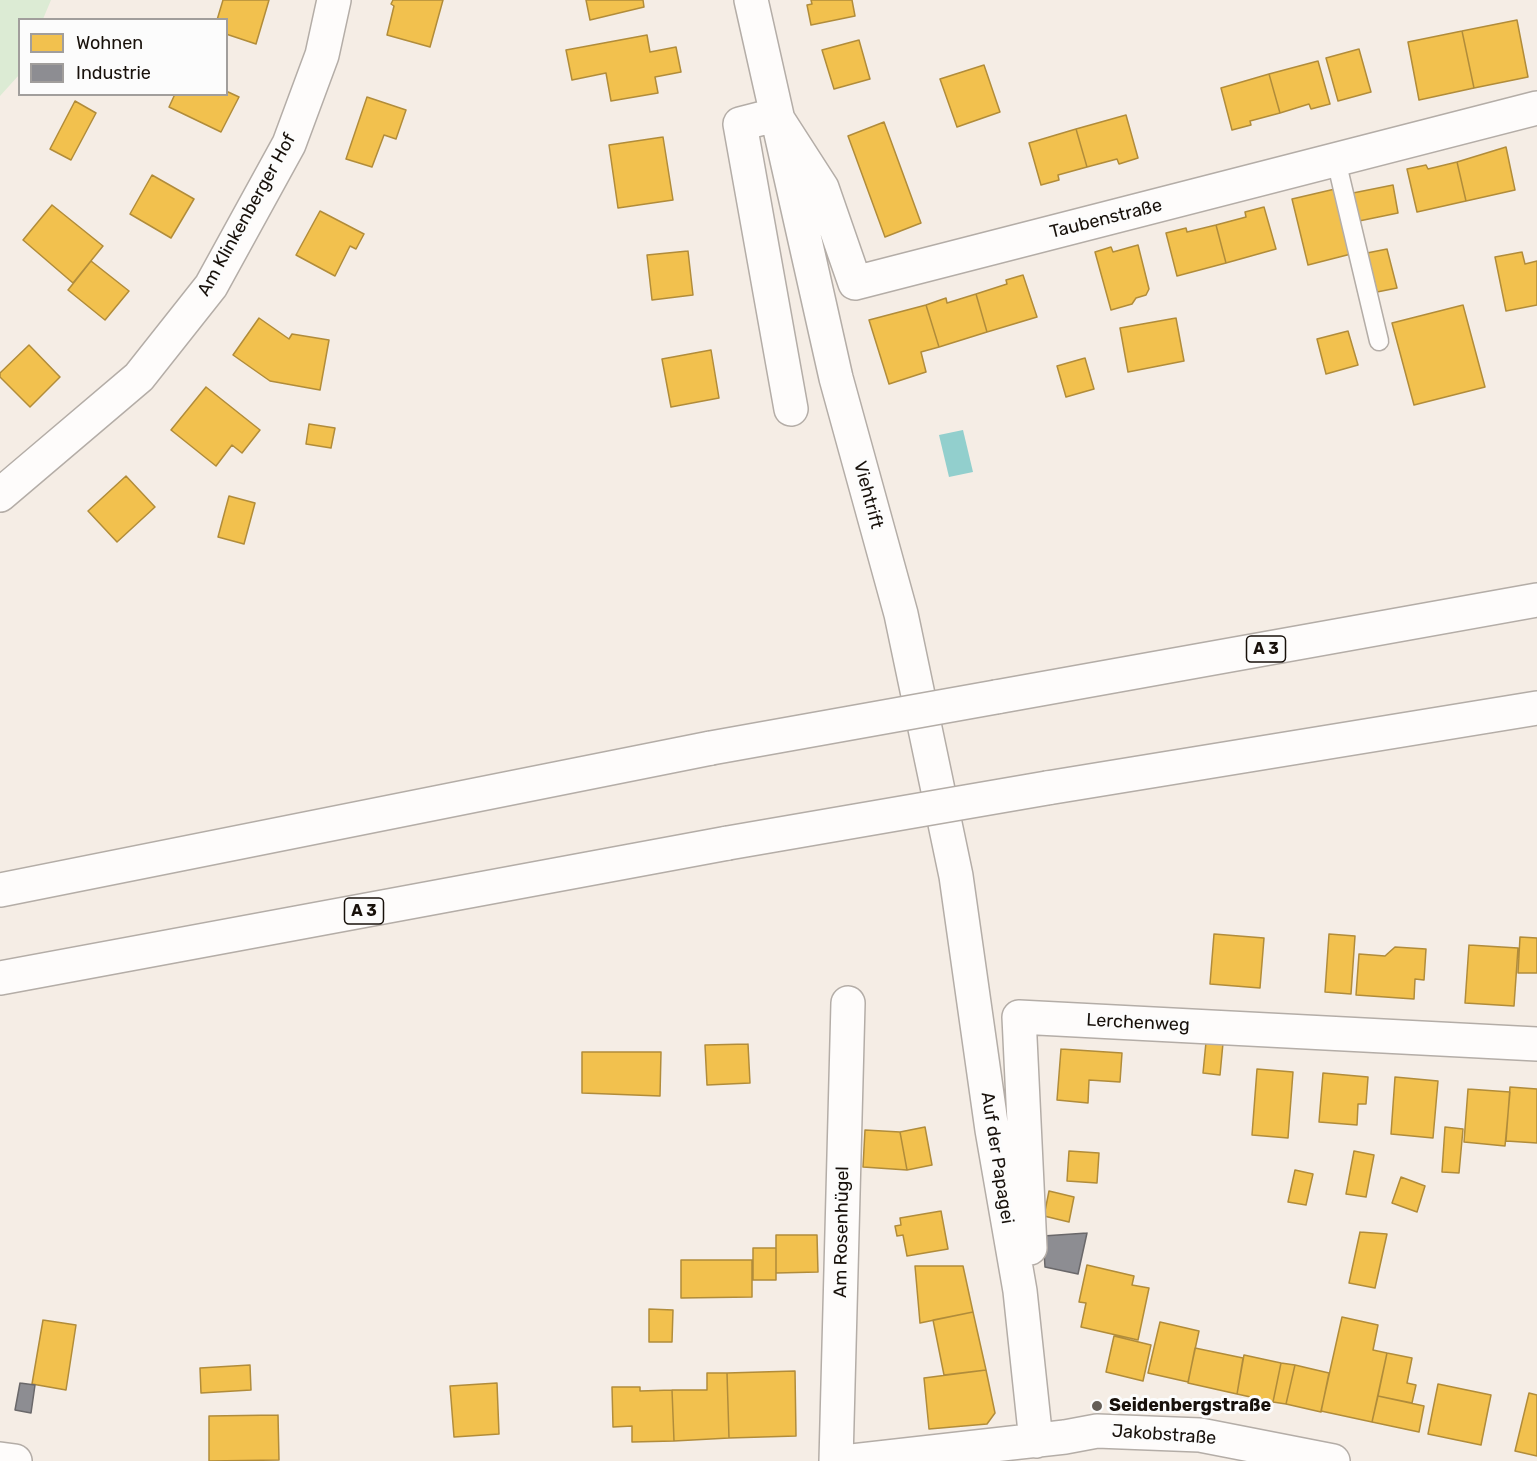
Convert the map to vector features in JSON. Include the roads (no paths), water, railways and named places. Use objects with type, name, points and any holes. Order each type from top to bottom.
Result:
[{"type":"main road","name":"Am Klinkenberger Hof","points":[[0,495],[139,377],[211,286],[289,144],[322,55],[334,0]]},
{"type":"main road","name":"Viehtrift","points":[[751,0],[836,378],[901,614],[956,876]]},
{"type":"main road","name":"Taubenstraße","points":[[776,115],[822,188],[855,283],[1537,108]]},
{"type":"main road","points":[[776,115],[740,124],[790,409]]},
{"type":"main road","name":"A 3","points":[[0,890],[711,748],[1537,600]]},
{"type":"main road","name":"A 3","points":[[0,978],[728,843],[1537,708]]},
{"type":"main road","name":"Auf der Papagei","points":[[956,876],[992,1130],[1020,1291],[1056,1446]]},
{"type":"main road","name":"Am Rosenhügel","points":[[836,1461],[848,1003]]},
{"type":"main road","name":"Lerchenweg","points":[[1020,1291],[1032,1282],[1020,1017],[1537,1044]]},
{"type":"main road","name":"Jakobstraße","points":[[1056,1446],[1097,1431],[1200,1435],[1334,1461]]},
{"type":"main road","points":[[852,1461],[1056,1446]]},
{"type":"main road","points":[[0,1459],[15,1461]]},
{"type":"lane","points":[[1336,160],[1379,341]]},
{"type":"water","points":[[963,430],[973,472],[949,477],[939,435]]},
{"type":"place","name":"Seidenbergstraße","points":[[1097,1406]]}]
